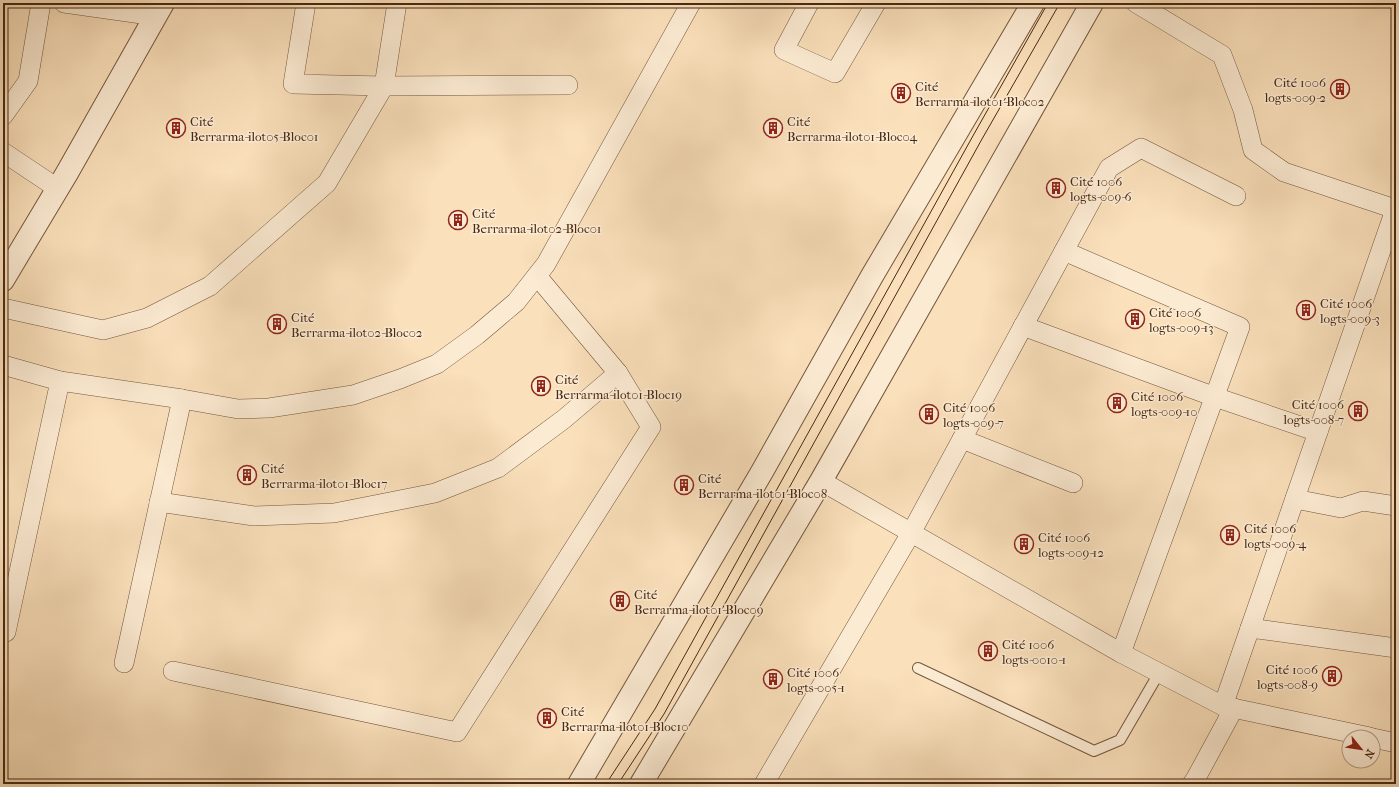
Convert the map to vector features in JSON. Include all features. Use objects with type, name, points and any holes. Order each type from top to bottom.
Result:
[{"type":"street","points":[[3,116],[28,81],[41,3]]},
{"type":"street","points":[[3,280],[160,9],[64,3]]},
{"type":"street","points":[[306,3],[293,84],[384,86],[568,85]]},
{"type":"street","points":[[3,308],[103,330],[147,318],[210,286],[327,183],[384,86],[397,3]]},
{"type":"street","points":[[3,365],[60,381],[238,409],[270,408],[353,395],[438,364],[477,335],[516,302],[546,264],[691,3]]},
{"type":"street","points":[[808,3],[784,50],[835,73],[876,3]]},
{"type":"street","points":[[579,784],[763,470],[872,276],[1033,3]]},
{"type":"street","points":[[641,784],[821,481],[1092,3]]},
{"type":"street","points":[[1136,3],[1222,55],[1243,110],[1253,150],[1284,172],[1396,208],[1390,244],[1318,432],[1250,628],[1228,707],[1198,782]]},
{"type":"street","points":[[764,784],[911,533],[1109,168],[1142,148],[1236,196]]},
{"type":"street","points":[[3,152],[57,188]]},
{"type":"street","points":[[1064,251],[1240,327],[1121,653]]},
{"type":"street","points":[[173,670],[457,732],[651,427],[618,373],[537,276]]},
{"type":"street","points":[[1023,326],[1215,397],[1318,432]]},
{"type":"street","points":[[159,502],[254,516],[334,513],[435,493],[498,468],[564,419],[618,373]]},
{"type":"street","points":[[3,631],[6,632],[60,381]]},
{"type":"street","points":[[124,663],[182,399]]},
{"type":"street","points":[[962,439],[1073,483]]},
{"type":"street","points":[[821,481],[1121,653],[1228,707],[1341,731]]},
{"type":"street","points":[[1295,499],[1341,508],[1363,501],[1396,506]]},
{"type":"street","points":[[1250,628],[1396,648]]},
{"type":"street","points":[[1381,740],[1396,743]]},
{"type":"lane","points":[[918,668],[1094,751],[1120,740],[1159,673]]},
{"type":"tram line","points":[[606,784],[655,709],[1048,3]]},
{"type":"tram line","points":[[618,784],[664,714],[982,139],[1060,3]]},
{"type":"place","name":"Cité 1006 logts-009-2","points":[[1340,89]]},
{"type":"place","name":"Cité Berrarma-ilot01-Bloc02","points":[[901,93]]},
{"type":"place","name":"Cité Berrarma-ilot05-Bloc01","points":[[176,128]]},
{"type":"place","name":"Cité Berrarma-ilot01-Bloc04","points":[[773,128]]},
{"type":"place","name":"Cité 1006 logts-009-6","points":[[1056,188]]},
{"type":"place","name":"Cité Berrarma-ilot02-Bloc01","points":[[458,220]]},
{"type":"place","name":"Cité 1006 logts-009-3","points":[[1306,310]]},
{"type":"place","name":"Cité 1006 logts-009-13","points":[[1135,319]]},
{"type":"place","name":"Cité Berrarma-ilot02-Bloc02","points":[[277,324]]},
{"type":"place","name":"Cité Berrarma-ilot01-Bloc19","points":[[541,386]]},
{"type":"place","name":"Cité 1006 logts-009-10","points":[[1117,403]]},
{"type":"place","name":"Cité 1006 logts-008-7","points":[[1358,411]]},
{"type":"place","name":"Cité 1006 logts-009-7","points":[[929,414]]},
{"type":"place","name":"Cité Berrarma-ilot01-Bloc17","points":[[247,475]]},
{"type":"place","name":"Cité Berrarma-ilot01-Bloc08","points":[[684,485]]},
{"type":"place","name":"Cité 1006 logts-009-4","points":[[1230,535]]},
{"type":"place","name":"Cité 1006 logts-009-12","points":[[1024,544]]},
{"type":"place","name":"Cité Berrarma-ilot01-Bloc09","points":[[620,601]]},
{"type":"place","name":"Cité 1006 logts-0010-1","points":[[988,651]]},
{"type":"place","name":"Cité 1006 logts-008-9","points":[[1332,676]]},
{"type":"place","name":"Cité 1006 logts-005-1","points":[[773,679]]},
{"type":"place","name":"Cité Berrarma-ilot01-Bloc10","points":[[547,718]]}]
